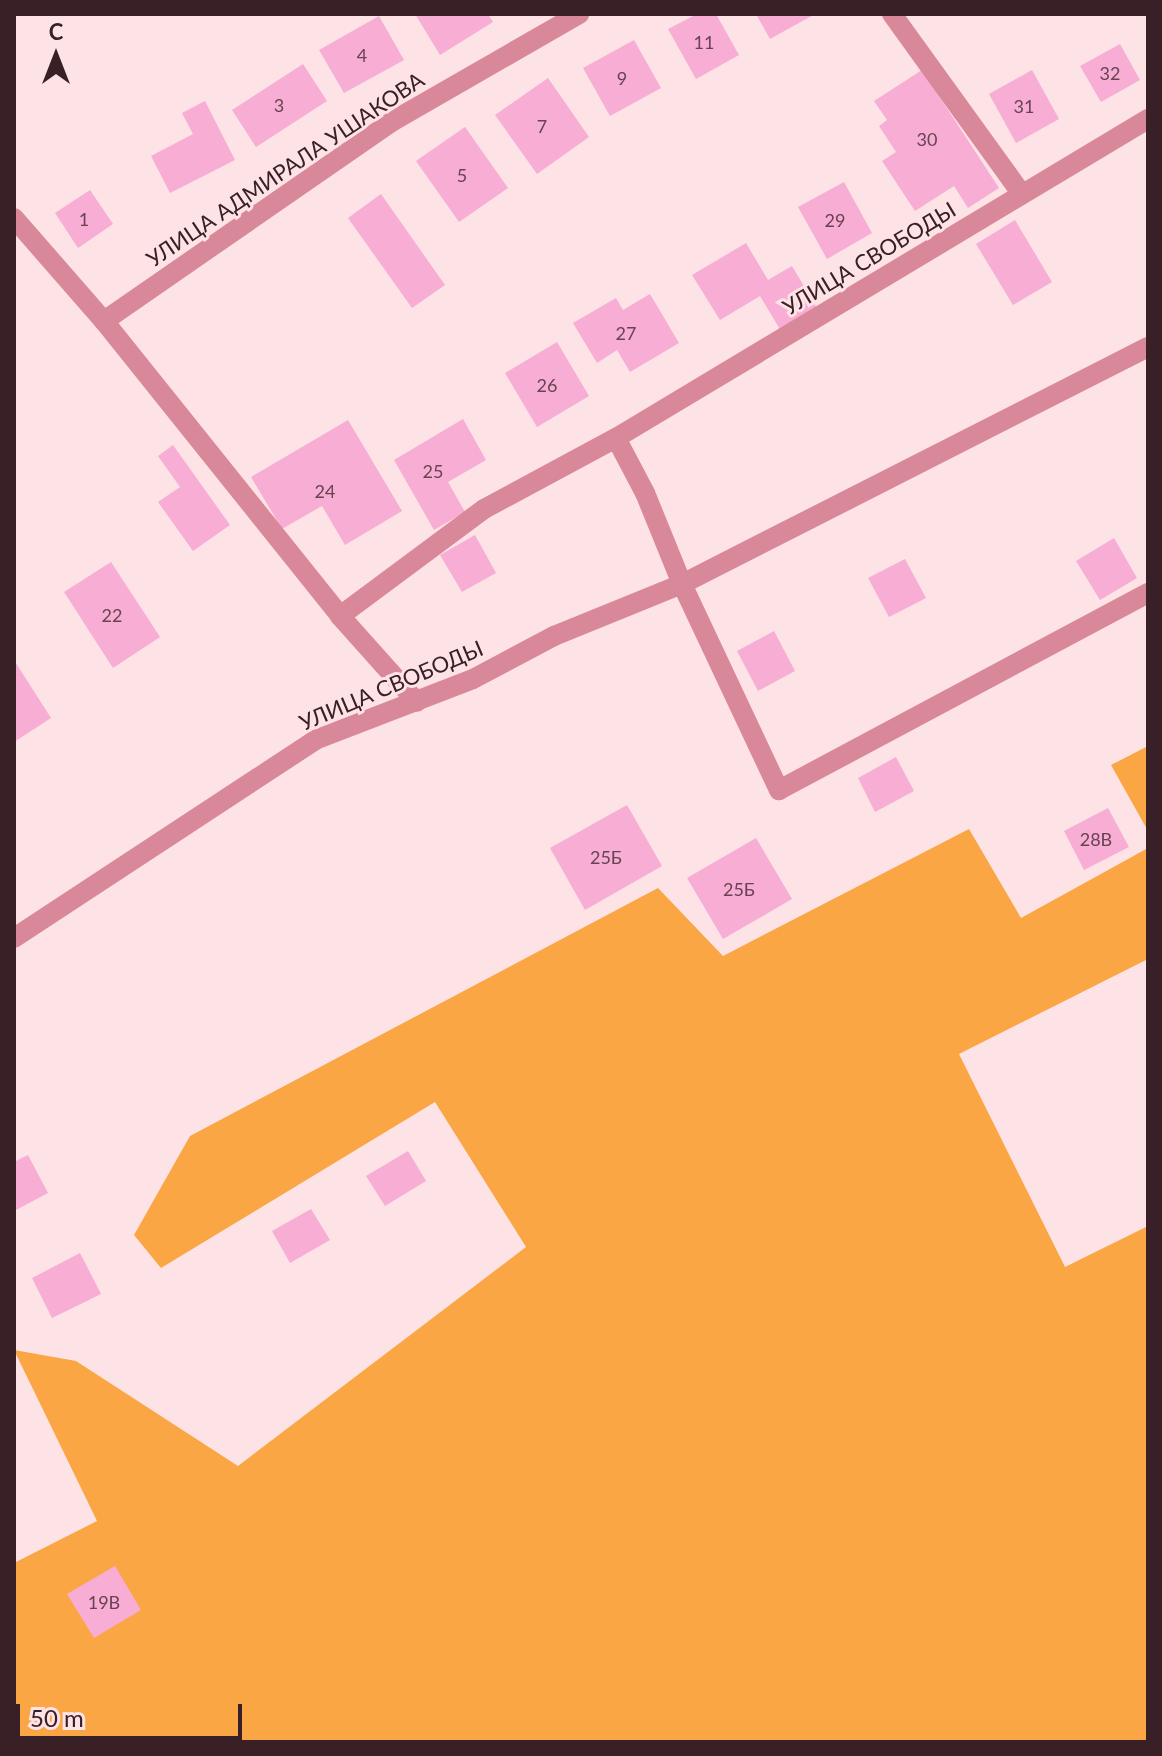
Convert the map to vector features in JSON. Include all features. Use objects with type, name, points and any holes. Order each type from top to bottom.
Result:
[{"type":"street","name":"УЛИЦА АДМИРАЛА УШАКОВА","points":[[104,321],[393,121],[579,14]]},
{"type":"street","points":[[892,14],[1022,194]]},
{"type":"street","name":"УЛИЦА СВОБОДЫ","points":[[340,616],[484,509],[616,438],[1148,119]]},
{"type":"street","points":[[14,218],[104,321],[340,616],[417,702]]},
{"type":"street","name":"УЛИЦА СВОБОДЫ","points":[[14,938],[315,740],[417,702],[554,636],[682,584],[1148,347]]},
{"type":"street","points":[[616,438],[645,493],[682,584],[779,790],[1148,593]]},
{"type":"shaded area","points":[[1148,746],[1148,831],[1111,765]]},
{"type":"shaded area","points":[[969,829],[1021,918],[1148,848],[1148,959],[959,1054],[1065,1267],[1148,1226],[1148,1742],[14,1742],[14,1563],[97,1521],[14,1350],[76,1361],[238,1466],[526,1247],[435,1102],[161,1268],[134,1235],[190,1136],[658,888],[723,956]]},
{"type":"building","points":[[415,14],[488,14],[493,22],[440,55]]},
{"type":"building","points":[[697,14],[716,14],[739,55],[696,79],[668,29]]},
{"type":"building","points":[[756,14],[815,14],[770,39]]},
{"type":"building","points":[[379,16],[404,60],[344,93],[319,50]]},
{"type":"building","points":[[634,40],[661,88],[610,116],[583,68]]},
{"type":"building","points":[[1120,44],[1140,80],[1101,102],[1080,66]]},
{"type":"building","points":[[303,64],[327,101],[256,147],[232,110]]},
{"type":"building","points":[[922,70],[999,188],[968,208],[954,186],[915,211],[882,161],[896,152],[879,126],[887,120],[874,101]]},
{"type":"building","points":[[1032,70],[1059,119],[1016,143],[989,94]]},
{"type":"building","points":[[548,78],[589,137],[537,174],[495,115]]},
{"type":"building","points":[[205,101],[235,160],[170,193],[151,156],[193,134],[182,113]]},
{"type":"building","points":[[465,127],[508,188],[459,222],[416,161]]},
{"type":"building","points":[[844,182],[872,233],[827,259],[798,207]]},
{"type":"building","points":[[90,190],[113,224],[78,248],[55,213]]},
{"type":"building","points":[[381,194],[445,285],[412,308],[348,218]]},
{"type":"building","points":[[1015,220],[1052,282],[1013,305],[976,244]]},
{"type":"building","points":[[746,243],[768,280],[792,266],[818,310],[781,331],[760,296],[720,320],[692,275]]},
{"type":"building","points":[[650,294],[679,343],[630,372],[617,350],[597,363],[573,323],[616,298],[623,310]]},
{"type":"building","points":[[557,342],[589,396],[537,427],[505,373]]},
{"type":"building","points":[[463,419],[486,460],[448,482],[465,512],[434,530],[394,460]]},
{"type":"building","points":[[348,420],[402,511],[345,545],[322,506],[282,529],[251,477]]},
{"type":"building","points":[[173,445],[230,525],[193,551],[158,502],[180,487],[158,456]]},
{"type":"building","points":[[475,535],[496,573],[462,592],[440,555]]},
{"type":"building","points":[[1114,538],[1137,578],[1100,600],[1076,561]]},
{"type":"building","points":[[905,559],[926,598],[889,617],[868,578]]},
{"type":"building","points":[[111,562],[160,637],[113,668],[64,592]]},
{"type":"building","points":[[774,631],[795,671],[758,691],[737,651]]},
{"type":"building","points":[[14,660],[51,718],[14,742]]},
{"type":"building","points":[[896,757],[914,791],[875,812],[858,778]]},
{"type":"building","points":[[627,805],[662,866],[585,910],[550,848]]},
{"type":"building","points":[[1108,808],[1129,847],[1084,870],[1064,831]]},
{"type":"building","points":[[756,838],[792,899],[723,939],[687,878]]},
{"type":"building","points":[[408,1151],[426,1181],[385,1206],[366,1176]]},
{"type":"building","points":[[28,1155],[48,1193],[14,1211],[14,1162]]},
{"type":"building","points":[[311,1209],[330,1240],[290,1263],[272,1231]]},
{"type":"building","points":[[80,1253],[101,1294],[52,1318],[32,1278]]},
{"type":"building","points":[[115,1566],[141,1610],[94,1638],[67,1594]]}]
